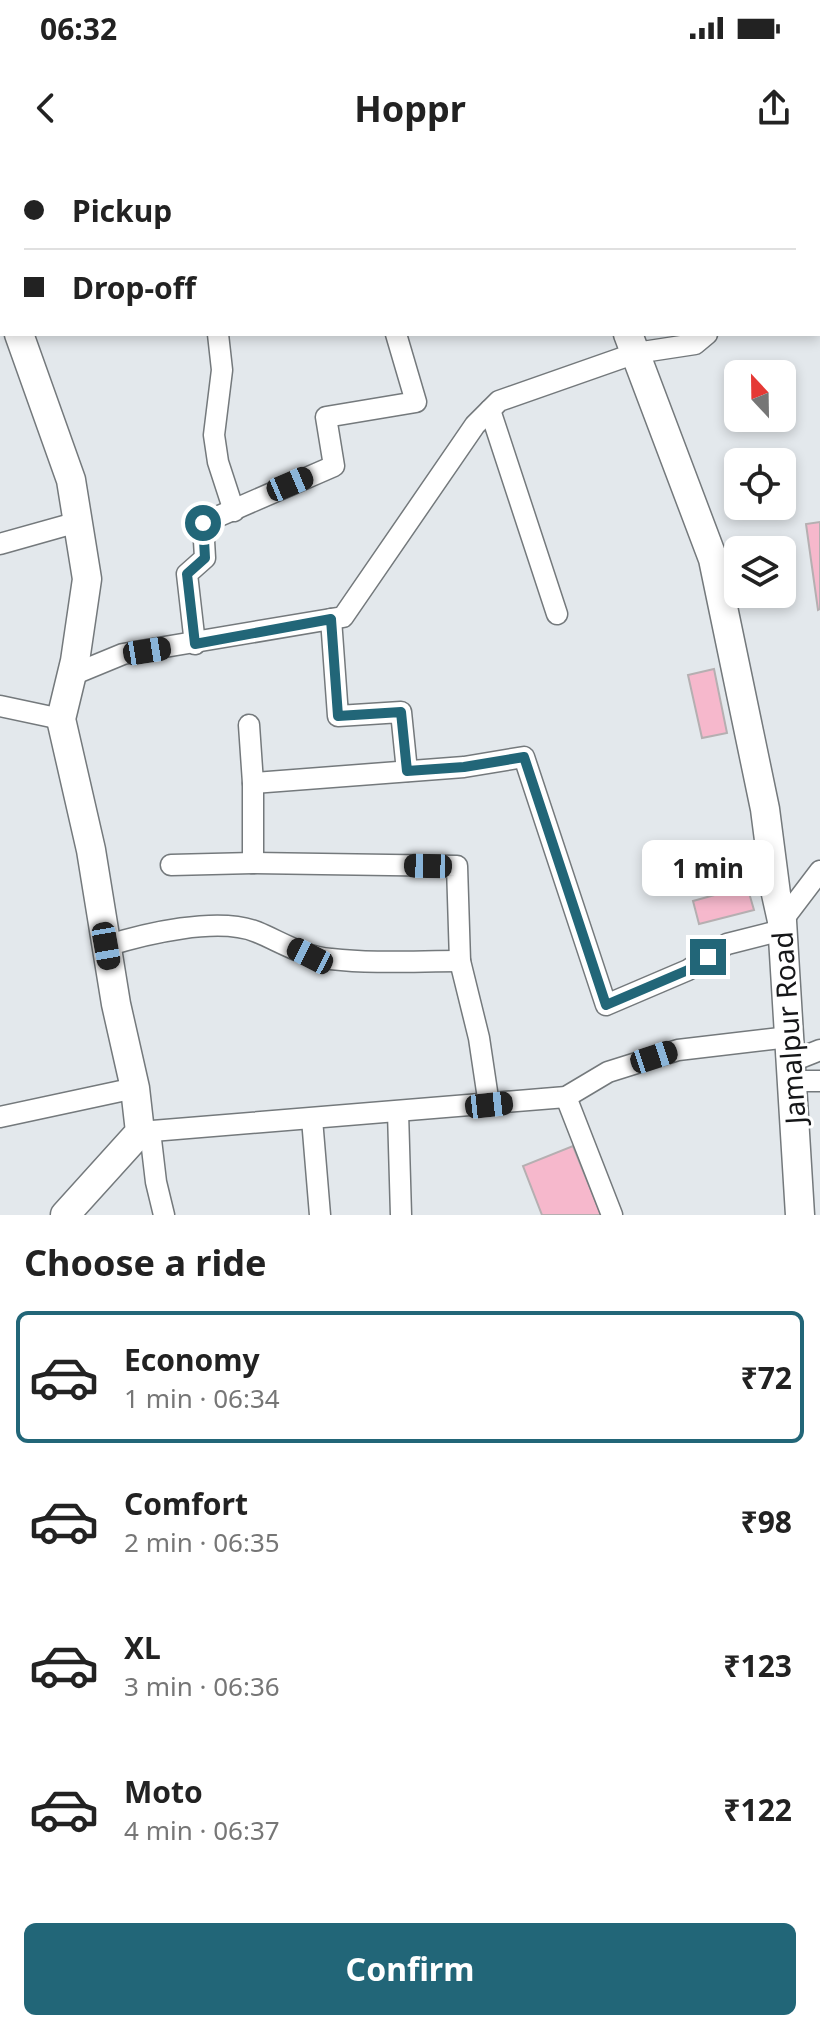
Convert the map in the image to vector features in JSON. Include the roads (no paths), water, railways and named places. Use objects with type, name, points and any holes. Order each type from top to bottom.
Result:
[{"type":"street","points":[[20,336],[71,480],[78,522],[87,579],[72,675],[61,719],[91,850],[106,946],[164,1215]]},
{"type":"street","points":[[218,336],[222,370],[214,435],[226,493],[234,511]]},
{"type":"street","points":[[195,644],[187,574],[205,558],[203,523],[334,466],[326,417],[416,402],[397,336]]},
{"type":"street","points":[[72,675],[123,654],[343,617],[475,425],[499,401],[632,343],[695,344],[705,336]]},
{"type":"street","name":"Jamalpur Road","points":[[632,343],[713,559],[765,809],[782,926],[800,1215]]},
{"type":"street","points":[[490,410],[557,614]]},
{"type":"street","points":[[0,544],[78,522]]},
{"type":"street","points":[[331,619],[338,716],[401,712],[407,771]]},
{"type":"street","points":[[0,706],[61,719]]},
{"type":"street","points":[[249,725],[253,863]]},
{"type":"street","points":[[253,783],[464,767],[524,757],[606,1005],[688,970],[727,944],[782,926],[820,871]]},
{"type":"street","points":[[171,865],[457,866],[460,961],[479,1038],[489,1105]]},
{"type":"street","points":[[106,946],[142,935],[220,926],[256,932],[310,956],[332,960],[460,961]]},
{"type":"street","points":[[65,1215],[145,1132],[566,1097],[608,1072],[678,1050],[790,1060],[820,1050]]},
{"type":"street","points":[[790,1060],[820,1081]]},
{"type":"street","points":[[0,1117],[135,1088]]},
{"type":"street","points":[[566,1097],[612,1215]]},
{"type":"street","points":[[398,1112],[401,1215]]},
{"type":"street","points":[[312,1119],[320,1215]]}]
